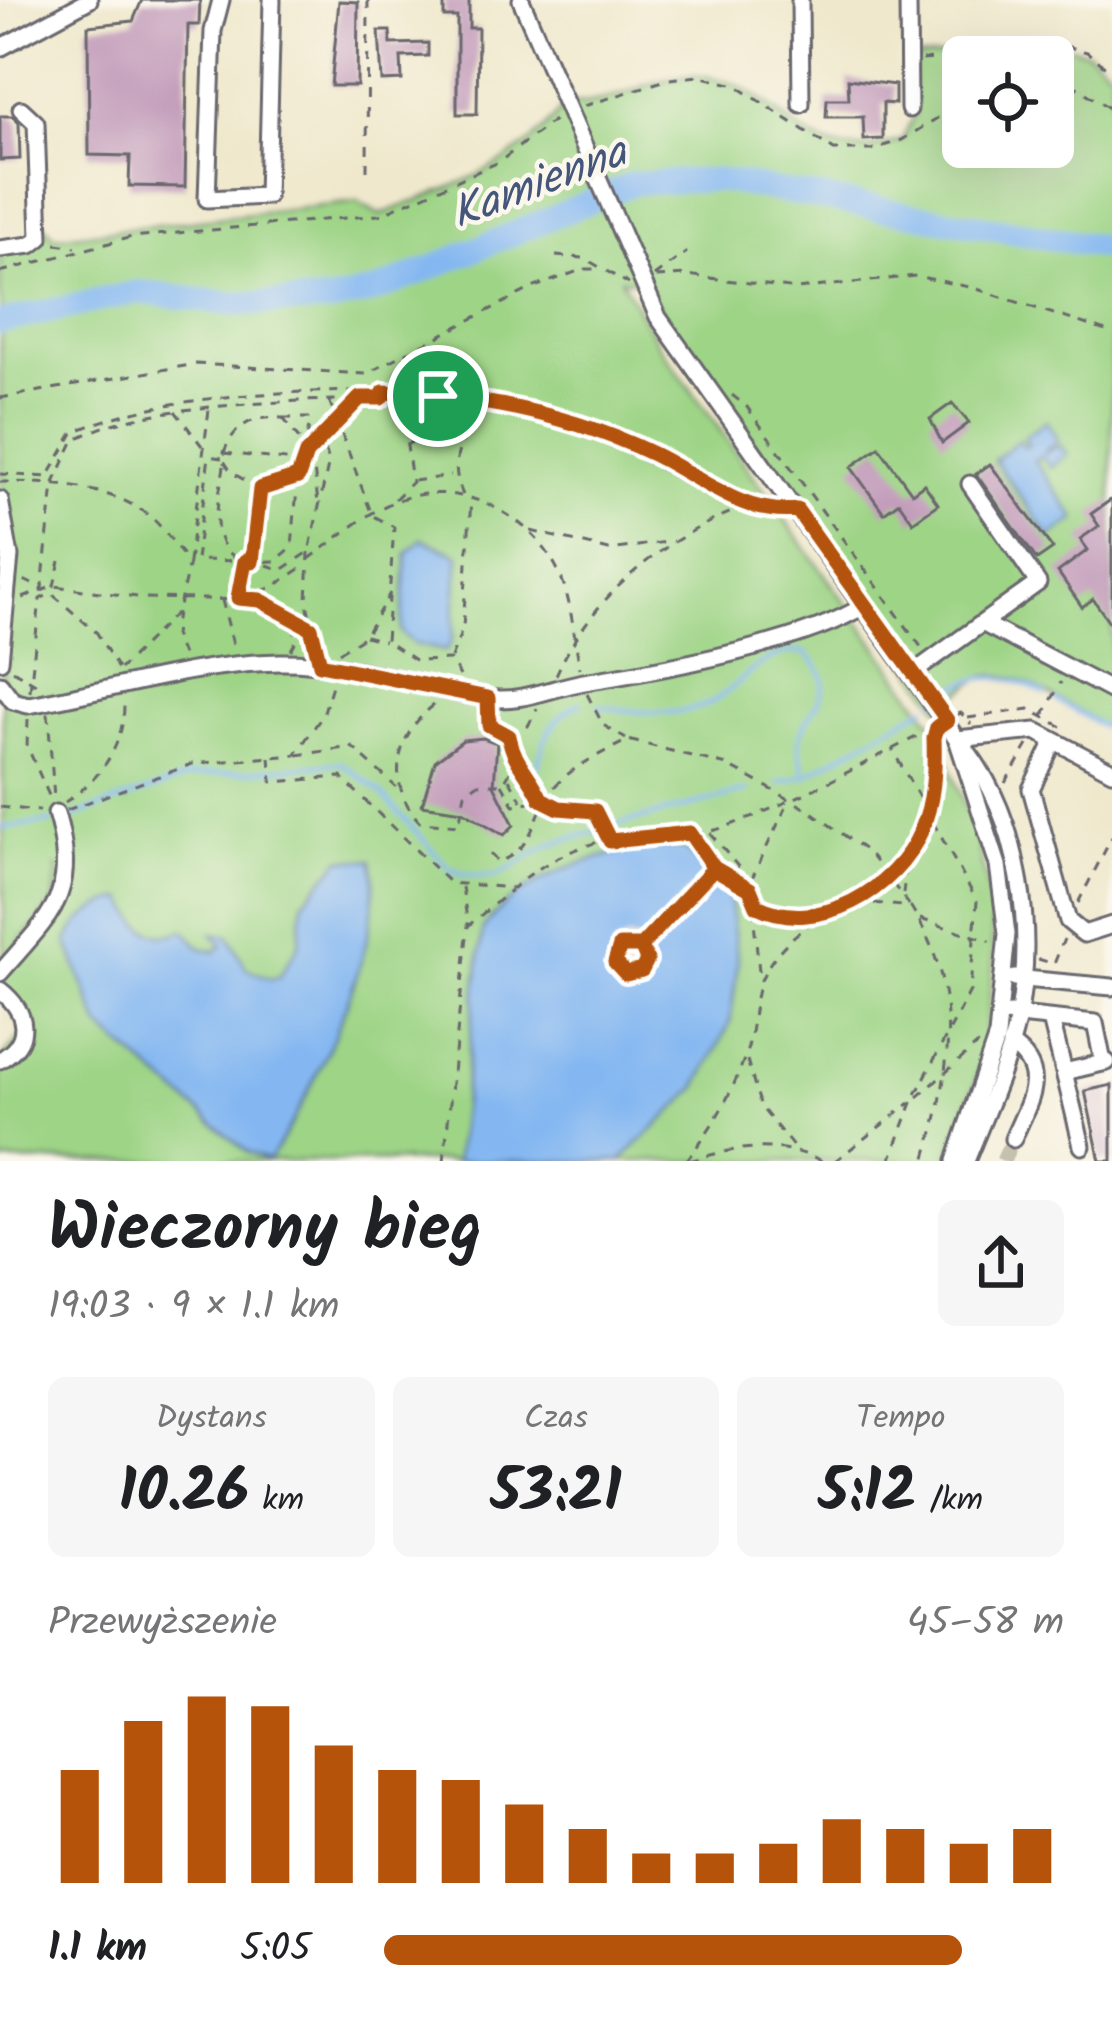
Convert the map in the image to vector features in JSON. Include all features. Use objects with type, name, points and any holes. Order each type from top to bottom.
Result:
[{"type":"street","points":[[0,48],[89,0]]},
{"type":"street","points":[[220,0],[213,32],[207,199],[267,196],[272,0]]},
{"type":"street","points":[[521,0],[632,277],[913,673],[950,714],[1003,885],[1014,978],[1010,1044],[966,1161]]},
{"type":"street","points":[[800,0],[801,104]]},
{"type":"street","points":[[908,0],[910,109]]},
{"type":"street","points":[[0,249],[31,245],[40,238],[35,123],[21,109]]},
{"type":"street","points":[[913,673],[986,625],[1038,583],[970,484]]},
{"type":"street","points":[[0,500],[8,524],[9,572],[0,663]]},
{"type":"street","points":[[0,684],[13,701],[47,702],[120,678],[281,662],[325,664],[488,698],[516,699],[677,666],[822,624],[865,605]]},
{"type":"street","points":[[986,625],[1112,691]]},
{"type":"street","points":[[957,739],[1039,724],[1054,740],[1112,771]]},
{"type":"street","points":[[957,739],[985,777],[1007,834],[1019,888],[1023,953],[1014,978]]},
{"type":"street","points":[[1054,740],[1031,789],[1068,922],[1084,934],[1112,925]]},
{"type":"street","points":[[0,973],[63,894],[68,875],[56,813]]},
{"type":"street","points":[[1023,953],[1044,980]]},
{"type":"street","points":[[1014,978],[1112,987]]},
{"type":"street","points":[[955,1161],[1013,1009],[1044,980]]},
{"type":"street","points":[[0,991],[20,1008],[25,1032],[20,1044],[0,1060]]},
{"type":"street","points":[[1013,1009],[1051,1019],[1103,1023],[1107,1062],[1064,1072]]},
{"type":"street","points":[[1051,1019],[1082,1146]]},
{"type":"street","points":[[1010,1044],[1033,1063],[1037,1076],[1013,1139]]},
{"type":"path","points":[[368,0],[368,170]]},
{"type":"path","points":[[908,59],[1069,47],[1088,52],[1112,72]]},
{"type":"path","points":[[0,272],[78,247],[132,237],[379,215],[499,162],[550,127],[565,103],[592,106],[668,79],[699,76],[735,85],[834,150],[871,150],[902,140],[942,115]]},
{"type":"path","points":[[1074,85],[1112,110]]},
{"type":"path","points":[[40,238],[78,247]]},
{"type":"path","points":[[653,277],[687,252]]},
{"type":"path","points":[[556,256],[584,258],[602,269]]},
{"type":"path","points":[[0,398],[196,364],[366,374],[532,288],[584,269],[632,277]]},
{"type":"path","points":[[653,277],[687,275],[797,289],[916,276],[974,287],[1112,333]]},
{"type":"path","points":[[653,277],[660,294]]},
{"type":"path","points":[[381,398],[406,355]]},
{"type":"path","points":[[724,389],[748,407],[932,662]]},
{"type":"path","points":[[0,474],[48,477],[73,433],[172,406],[314,392],[384,392],[519,406],[653,454],[754,509],[798,513]]},
{"type":"path","points":[[328,398],[372,515],[394,526],[386,641]]},
{"type":"path","points":[[238,598],[273,587],[306,566],[316,452],[360,398]]},
{"type":"path","points":[[42,589],[53,485],[74,440],[174,411],[209,407],[381,398],[484,408],[533,417],[640,456],[738,509],[798,513]]},
{"type":"path","points":[[400,401],[412,482]]},
{"type":"path","points":[[179,675],[184,662],[174,635],[189,563],[209,407]]},
{"type":"path","points":[[450,660],[464,628],[467,498],[454,475],[460,440],[484,408]]},
{"type":"path","points":[[174,411],[203,447]]},
{"type":"path","points":[[283,418],[306,450],[327,452],[329,460],[315,503]]},
{"type":"path","points":[[245,561],[224,550],[216,531],[230,437],[250,420],[310,418],[305,462],[298,477],[302,504],[292,547],[266,564]]},
{"type":"path","points":[[407,445],[431,431],[460,440]]},
{"type":"path","points":[[305,462],[209,457],[196,560],[245,561],[282,569],[309,552]]},
{"type":"path","points":[[224,459],[260,489]]},
{"type":"path","points":[[309,559],[392,502],[412,482],[454,475]]},
{"type":"path","points":[[260,489],[298,477]]},
{"type":"path","points":[[0,482],[53,485],[127,501],[151,517],[189,563]]},
{"type":"path","points":[[252,562],[260,489]]},
{"type":"path","points":[[392,502],[414,496],[467,498],[496,508],[531,531],[609,550],[675,541]]},
{"type":"path","points":[[575,643],[609,594],[675,541],[738,509]]},
{"type":"path","points":[[531,531],[561,578],[582,682],[603,725],[628,740],[727,765],[840,831],[889,876],[911,907],[941,974],[948,1034],[948,1076],[925,1161]]},
{"type":"path","points":[[56,813],[108,761],[124,714],[120,678],[97,633],[52,594],[60,561]]},
{"type":"path","points":[[238,598],[245,561]]},
{"type":"path","points":[[295,755],[328,701],[325,664],[311,628],[312,578],[306,566]]},
{"type":"path","points":[[9,572],[42,589]]},
{"type":"path","points":[[8,605],[53,586],[182,600],[238,598],[260,600],[311,628]]},
{"type":"path","points":[[325,664],[365,636],[392,588]]},
{"type":"path","points":[[222,598],[237,665]]},
{"type":"path","points":[[120,678],[178,610]]},
{"type":"path","points":[[281,662],[296,641],[293,617]]},
{"type":"path","points":[[365,636],[386,641],[416,661],[450,660]]},
{"type":"path","points":[[450,660],[470,694]]},
{"type":"path","points":[[0,663],[31,679],[47,702],[56,813]]},
{"type":"path","points":[[399,789],[397,762],[406,733],[447,690]]},
{"type":"path","points":[[1003,787],[1054,693]]},
{"type":"path","points":[[488,698],[489,725],[509,736],[515,762],[502,784]]},
{"type":"path","points":[[468,926],[542,862],[610,841],[708,831],[789,801],[937,727],[927,818],[889,876],[831,910],[787,916],[757,906]]},
{"type":"path","points":[[490,854],[499,862],[527,846],[543,800],[560,781],[628,740]]},
{"type":"path","points":[[0,807],[56,813],[192,764],[352,747],[399,789],[420,822],[459,825],[465,793],[477,784],[502,784]]},
{"type":"path","points":[[890,1161],[913,1100],[970,991],[977,901],[968,877],[927,818],[892,748]]},
{"type":"path","points":[[270,758],[272,782],[340,777],[435,872],[462,886],[513,888]]},
{"type":"path","points":[[515,762],[532,778],[543,800]]},
{"type":"path","points":[[512,771],[532,801]]},
{"type":"path","points":[[507,778],[522,803]]},
{"type":"path","points":[[502,784],[514,805],[543,800],[559,808],[595,811],[610,841]]},
{"type":"path","points":[[687,1161],[724,1103],[746,1056],[760,983],[757,906],[750,880],[789,801]]},
{"type":"path","points":[[708,831],[750,880]]},
{"type":"path","points":[[690,833],[714,868],[750,889]]},
{"type":"path","points":[[1054,964],[1068,922],[1112,837]]},
{"type":"path","points":[[641,946],[645,965],[637,973],[621,971],[615,962],[620,946],[641,946],[728,852]]},
{"type":"path","points":[[902,895],[907,855]]},
{"type":"path","points":[[444,1161],[468,926],[462,886]]},
{"type":"path","points":[[850,902],[868,899],[911,907]]},
{"type":"path","points":[[760,983],[779,952],[831,910]]},
{"type":"path","points":[[918,919],[976,940],[993,941],[997,934],[996,958]]},
{"type":"path","points":[[835,1161],[948,1076],[986,1036]]},
{"type":"path","points":[[746,1056],[761,1107],[796,1150]]},
{"type":"path","points":[[687,1161],[742,1148],[796,1150],[822,1161]]},
{"type":"green space","points":[[1074,48],[1088,52],[1112,72],[1112,732],[1051,695],[1001,676],[976,681],[941,710],[640,281],[621,279],[660,347],[933,724],[975,831],[991,906],[993,965],[984,1056],[947,1161],[0,1161],[0,1060],[25,1032],[0,990],[0,973],[55,909],[58,866],[53,903],[4,961],[0,249],[31,245],[41,222],[55,237],[357,202],[380,215],[507,159],[530,143],[565,103],[599,101],[682,76],[729,82],[813,138],[836,147],[865,148],[902,140],[914,115],[908,59],[942,56],[942,168],[1074,168]]},
{"type":"water","points":[[1046,421],[1058,439],[1043,453],[1060,445],[1067,455],[1051,467],[1041,456],[1034,460],[1076,519],[1050,537],[994,460],[1019,440],[1025,447],[1029,444],[1024,437]]},
{"type":"water","points":[[422,539],[459,555],[452,640],[446,651],[414,644],[401,632],[407,553]]},
{"type":"water","points":[[645,846],[684,848],[729,893],[738,963],[730,1023],[696,1089],[620,1161],[456,1161],[483,929],[516,896],[556,873]]},
{"type":"water","points":[[341,859],[372,860],[369,930],[325,1057],[269,1160],[247,1152],[100,1027],[67,941],[91,913],[125,899],[147,930],[164,935],[184,930],[201,948],[215,952],[223,945],[212,934],[229,936],[246,968],[271,979],[279,977],[299,945],[303,902]]},
{"type":"pier","points":[[708,870],[710,881],[647,945],[647,969],[633,978],[618,975],[610,961],[614,945],[628,938],[642,941]]},
{"type":"building","points":[[142,0],[200,0],[199,25],[188,25],[185,187],[129,186],[130,156],[89,155],[88,26],[133,21]]},
{"type":"building","points":[[444,0],[469,0],[469,28],[478,28],[477,114],[457,114],[457,17],[444,17]]},
{"type":"building","points":[[339,1],[358,2],[357,86],[331,86]]},
{"type":"building","points":[[379,31],[390,31],[391,44],[428,43],[428,56],[401,57],[402,80],[382,81]]},
{"type":"building","points":[[848,79],[895,85],[895,104],[883,103],[883,139],[864,140],[863,117],[826,117],[827,99],[849,99]]},
{"type":"building","points":[[0,116],[12,116],[19,123],[20,159],[0,160]]},
{"type":"building","points":[[952,403],[969,423],[942,443],[930,419]]},
{"type":"building","points":[[879,447],[912,493],[924,484],[938,504],[913,522],[899,502],[884,513],[851,467]]},
{"type":"building","points":[[990,464],[1053,549],[1037,560],[976,474]]},
{"type":"building","points":[[1112,499],[1112,626],[1093,599],[1082,607],[1058,572],[1088,550],[1080,539],[1099,526],[1091,514]]},
{"type":"building","points":[[483,738],[497,743],[494,785],[514,825],[504,835],[463,811],[422,805],[435,761],[463,740]]},
{"type":"building","points":[[1112,1085],[1112,1161],[1100,1161],[1085,1091]]},
{"type":"waterway","name":"Kamienna","points":[[0,322],[138,292],[231,304],[329,302],[376,291],[634,183],[717,180],[1112,249]]},
{"type":"waterway","points":[[599,706],[658,713],[702,707],[765,661],[804,652],[823,678],[823,690],[801,734],[799,750],[806,775]]},
{"type":"waterway","points":[[935,700],[962,684],[989,678],[1045,694]]},
{"type":"waterway","points":[[1056,700],[1112,732]]},
{"type":"waterway","points":[[536,774],[549,731],[581,703]]},
{"type":"waterway","points":[[779,783],[806,775],[926,707]]},
{"type":"waterway","points":[[63,820],[192,776],[341,763],[379,791],[451,870],[469,875],[495,875],[550,845],[598,831]]},
{"type":"waterway","points":[[609,827],[747,791]]},
{"type":"waterway","points":[[0,828],[52,822]]},
{"type":"tunnel","points":[[1003,1161],[1013,1139]]},
{"type":"route","points":[[438,396],[384,392],[381,398],[360,398],[306,454],[298,477],[260,489],[252,562],[245,561],[238,598],[260,600],[311,628],[320,664],[488,698],[489,725],[509,736],[515,762],[532,778],[541,799],[553,807],[584,806],[595,811],[610,841],[690,833],[714,868],[641,946],[647,960],[642,970],[626,974],[615,962],[620,946],[630,942],[641,946],[714,868],[750,889],[757,906],[787,916],[831,910],[873,890],[889,876],[919,838],[927,818],[933,793],[934,738],[937,727],[947,720],[797,510],[754,509],[653,454],[562,419],[519,406],[438,396]]}]
